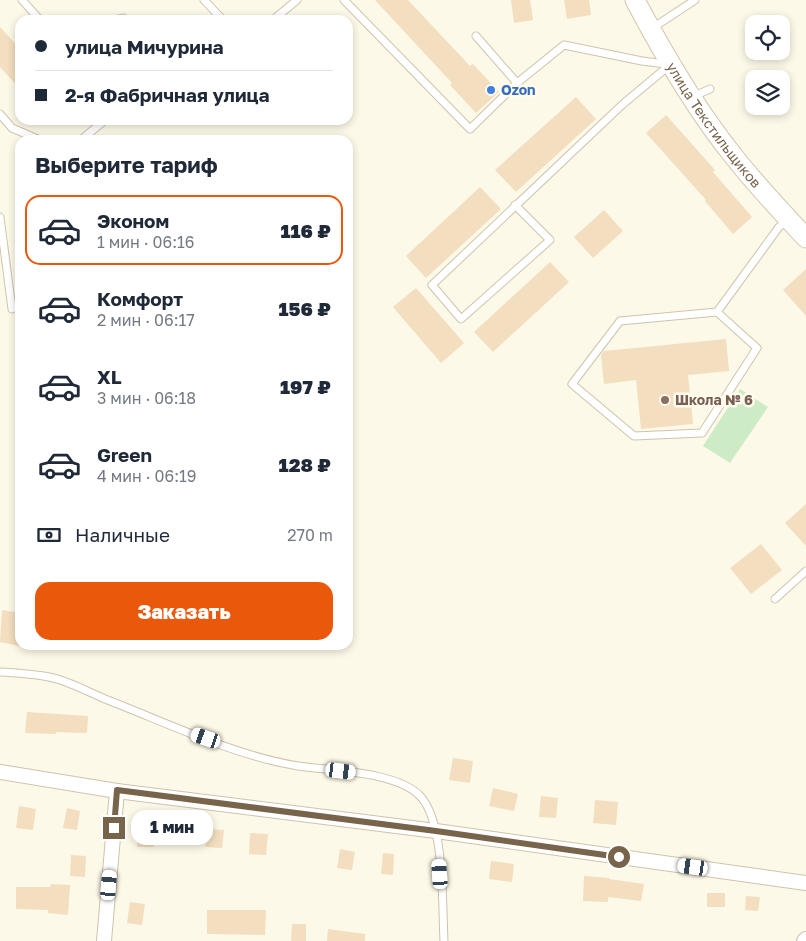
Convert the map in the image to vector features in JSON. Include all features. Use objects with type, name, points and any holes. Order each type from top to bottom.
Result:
[{"type":"main road","name":"улица Текстильщиков","points":[[635,0],[691,98],[735,158],[806,238]]},
{"type":"street","points":[[0,772],[117,790],[436,831],[806,883]]},
{"type":"street","points":[[104,941],[117,790]]},
{"type":"lane","points":[[22,0],[36,15]]},
{"type":"lane","points":[[204,0],[218,15]]},
{"type":"lane","points":[[279,15],[297,0]]},
{"type":"lane","points":[[344,0],[470,129],[517,83],[564,46],[642,61],[671,64]]},
{"type":"lane","points":[[651,29],[695,0]]},
{"type":"lane","points":[[476,36],[517,83]]},
{"type":"lane","points":[[516,205],[550,240],[461,319],[432,284],[623,104],[671,64]]},
{"type":"lane","points":[[691,98],[710,89]]},
{"type":"lane","points":[[0,114],[12,128],[28,135]]},
{"type":"lane","points":[[87,135],[99,125]]},
{"type":"lane","points":[[0,218],[12,309]]},
{"type":"lane","points":[[717,312],[757,348],[702,434],[634,436],[572,384],[620,321],[717,312],[779,227],[788,219]]},
{"type":"lane","points":[[775,599],[806,571]]},
{"type":"lane","points":[[0,672],[50,677],[193,734],[269,759],[296,765],[362,774],[398,782],[412,790],[423,799],[436,831],[444,941]]},
{"type":"green space","points":[[740,389],[768,407],[730,463],[703,446]]},
{"type":"building","points":[[375,0],[408,0],[470,66],[473,64],[499,92],[476,113],[450,85],[452,83]]},
{"type":"building","points":[[511,0],[530,0],[533,20],[514,23]]},
{"type":"building","points":[[564,0],[589,0],[591,15],[567,19]]},
{"type":"building","points":[[0,27],[15,44],[15,84],[0,67]]},
{"type":"building","points":[[576,97],[596,119],[516,192],[495,170]]},
{"type":"building","points":[[666,115],[715,170],[713,172],[752,217],[733,234],[706,200],[646,133]]},
{"type":"building","points":[[480,187],[501,209],[426,278],[406,256]]},
{"type":"building","points":[[604,210],[623,231],[593,258],[574,237]]},
{"type":"building","points":[[550,262],[569,282],[493,352],[474,332]]},
{"type":"building","points":[[806,269],[806,316],[783,290]]},
{"type":"building","points":[[416,288],[464,343],[441,363],[393,307]]},
{"type":"building","points":[[726,339],[729,371],[688,375],[693,424],[641,429],[636,380],[604,384],[601,355],[604,351]]},
{"type":"building","points":[[806,504],[806,546],[785,523]]},
{"type":"building","points":[[761,544],[782,570],[751,594],[730,568]]},
{"type":"building","points":[[2,610],[15,612],[15,645],[0,642]]},
{"type":"building","points":[[27,712],[88,716],[87,733],[25,733]]},
{"type":"building","points":[[453,758],[473,761],[470,783],[449,780]]},
{"type":"building","points":[[493,788],[518,794],[514,811],[489,806]]},
{"type":"building","points":[[541,796],[558,798],[556,818],[539,817]]},
{"type":"building","points":[[595,800],[618,802],[616,825],[593,823]]},
{"type":"building","points":[[19,806],[36,809],[33,830],[16,828]]},
{"type":"building","points":[[67,808],[80,811],[77,830],[63,828]]},
{"type":"building","points":[[137,818],[153,818],[154,847],[137,847]]},
{"type":"building","points":[[207,829],[224,830],[222,848],[205,847]]},
{"type":"building","points":[[250,833],[268,834],[266,855],[249,854]]},
{"type":"building","points":[[340,849],[355,852],[352,870],[337,868]]},
{"type":"building","points":[[383,853],[394,854],[393,875],[381,874]]},
{"type":"building","points":[[71,855],[86,856],[85,877],[70,876]]},
{"type":"building","points":[[491,861],[514,864],[512,882],[489,879]]},
{"type":"building","points":[[584,876],[644,884],[641,901],[608,897],[608,902],[583,901]]},
{"type":"building","points":[[51,884],[70,885],[68,915],[48,913],[48,910],[16,909],[16,887],[50,887]]},
{"type":"building","points":[[707,893],[725,893],[725,907],[707,907]]},
{"type":"building","points":[[746,896],[760,897],[758,911],[745,910]]},
{"type":"building","points":[[130,902],[145,904],[142,925],[127,923]]},
{"type":"building","points":[[207,910],[266,910],[265,935],[207,934]]},
{"type":"building","points":[[292,924],[306,924],[306,941],[291,941]]},
{"type":"building","points":[[328,929],[365,934],[365,941],[327,941]]},
{"type":"place","name":"Ozon","points":[[491,90]]},
{"type":"place","name":"Школа № 6","points":[[665,400]]},
{"type":"route","points":[[114,828],[117,790],[436,831],[619,857]]}]
